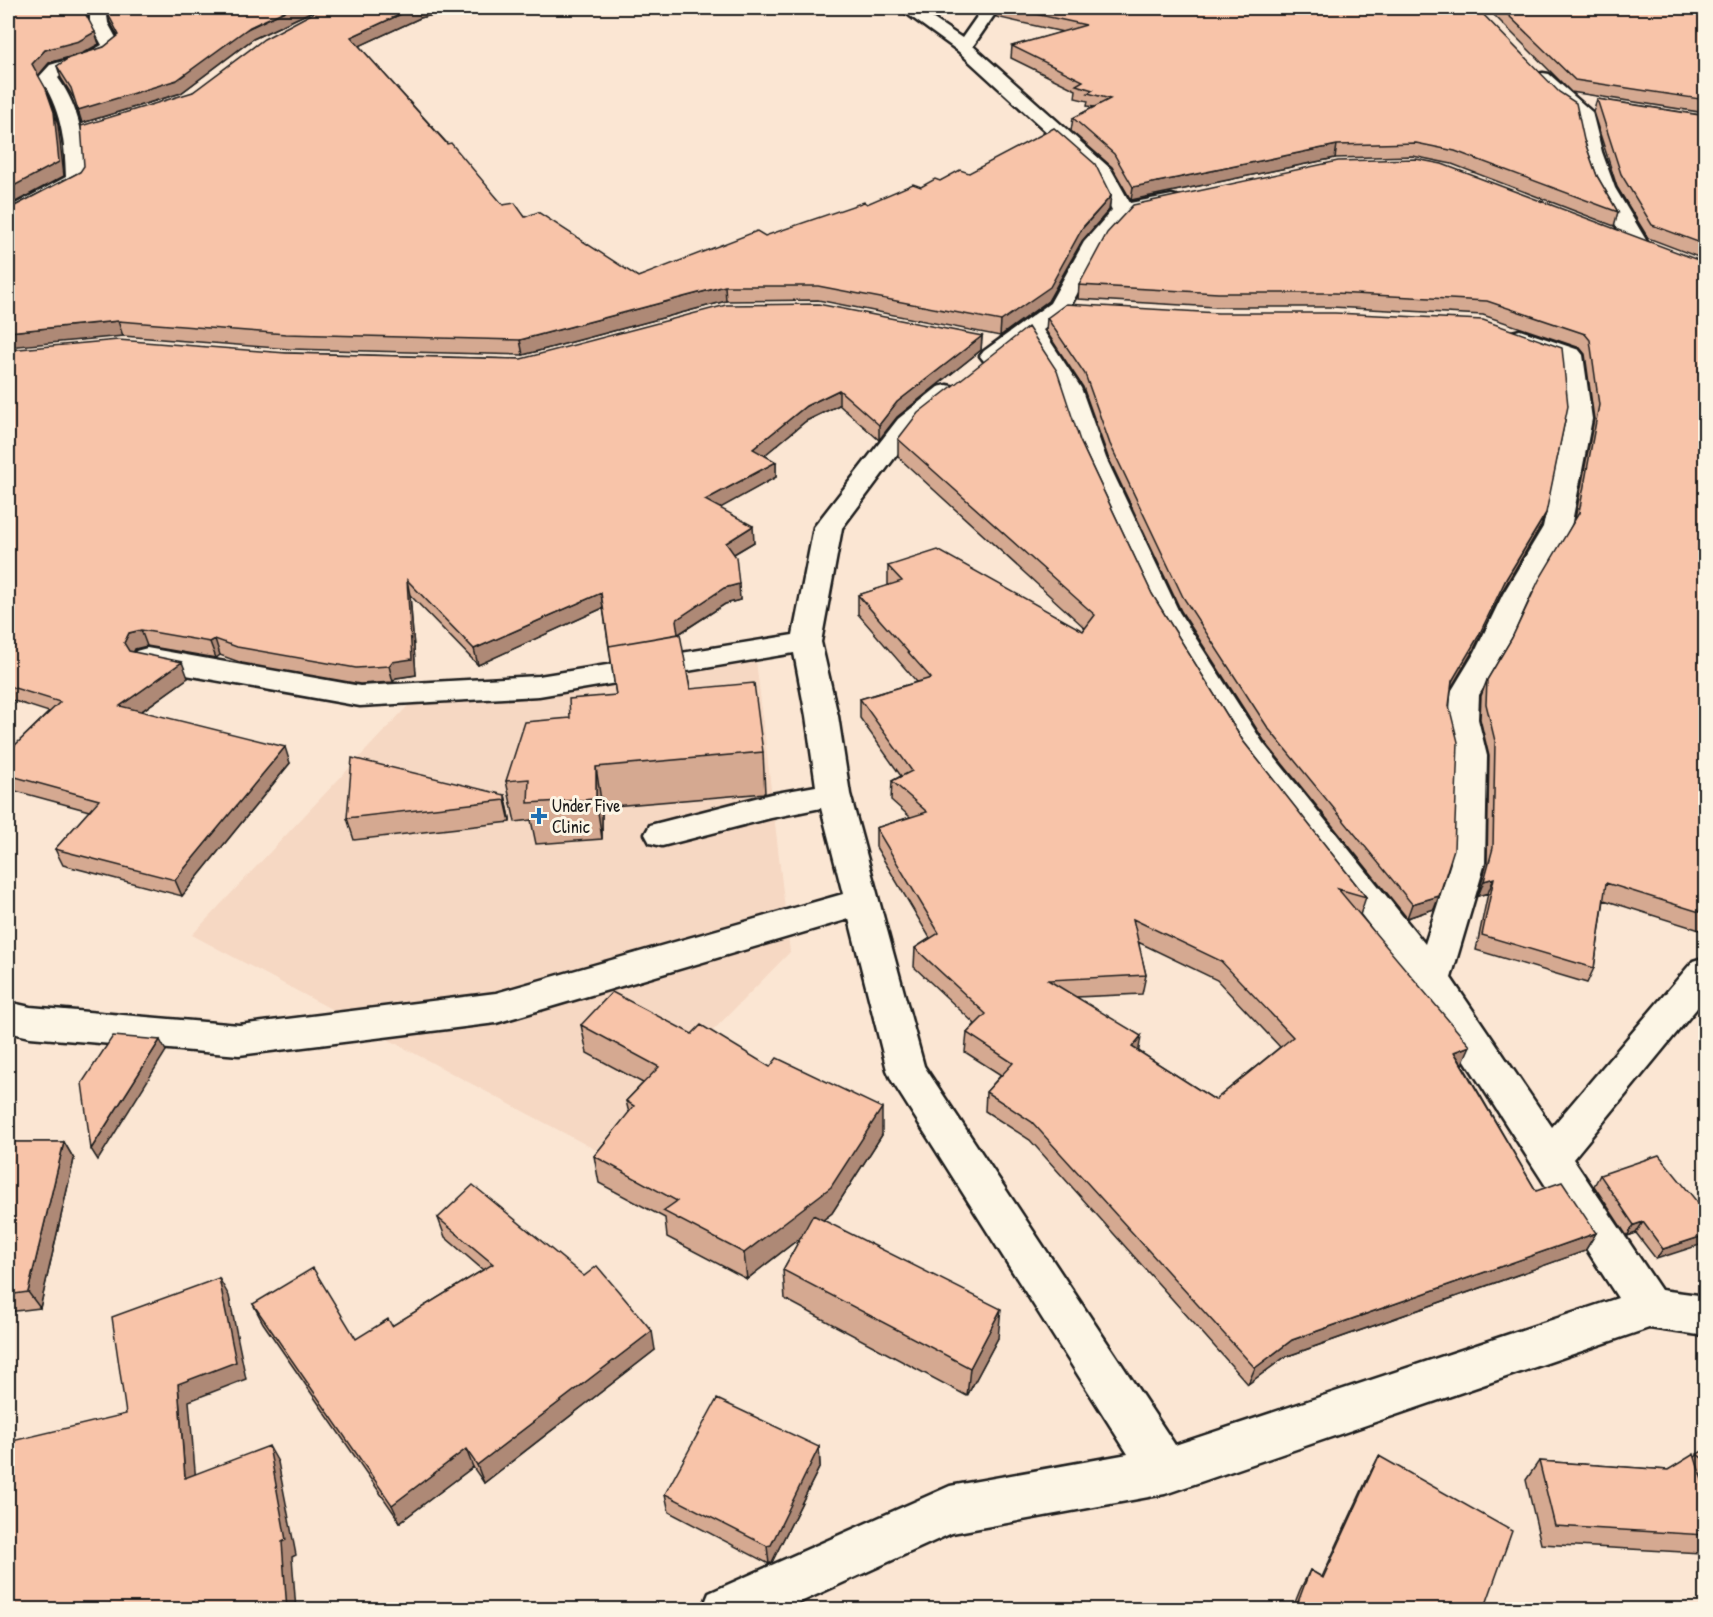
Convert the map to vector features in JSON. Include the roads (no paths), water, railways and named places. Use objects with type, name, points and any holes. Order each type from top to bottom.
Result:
[{"type":"street","points":[[8,216],[76,180],[75,134],[62,95],[48,77],[56,69],[90,59],[112,47],[99,23],[98,8]]},
{"type":"street","points":[[907,8],[964,47],[1104,172],[1123,211]]},
{"type":"street","points":[[964,47],[991,8]]},
{"type":"street","points":[[1533,67],[1564,99],[1583,112],[1592,152],[1605,188],[1648,249],[1606,233]]},
{"type":"street","points":[[1564,99],[1599,104]]},
{"type":"street","points":[[75,134],[94,129]]},
{"type":"street","points":[[1165,1471],[906,1070],[834,794],[822,716],[806,642],[828,527],[907,424],[1017,337],[1070,308],[1095,242],[1123,211],[1194,196]]},
{"type":"street","points":[[1432,979],[1468,863],[1472,756],[1462,719],[1464,695],[1490,652],[1517,594],[1557,527],[1579,419],[1571,355],[1494,328]]},
{"type":"street","points":[[972,340],[1017,337],[1069,388],[1093,458],[1165,612],[1252,751],[1432,979],[1649,1308]]},
{"type":"street","points":[[147,657],[360,696],[539,686],[806,642]]},
{"type":"street","points":[[662,834],[834,794]]},
{"type":"street","points":[[8,1017],[30,1022],[239,1040],[496,1008],[862,902]]},
{"type":"street","points":[[1549,1159],[1706,971]]},
{"type":"street","points":[[726,1610],[950,1510],[1165,1471],[1649,1308],[1706,1316]]},
{"type":"place","name":"Under Five Clinic","points":[[539,816]]}]
